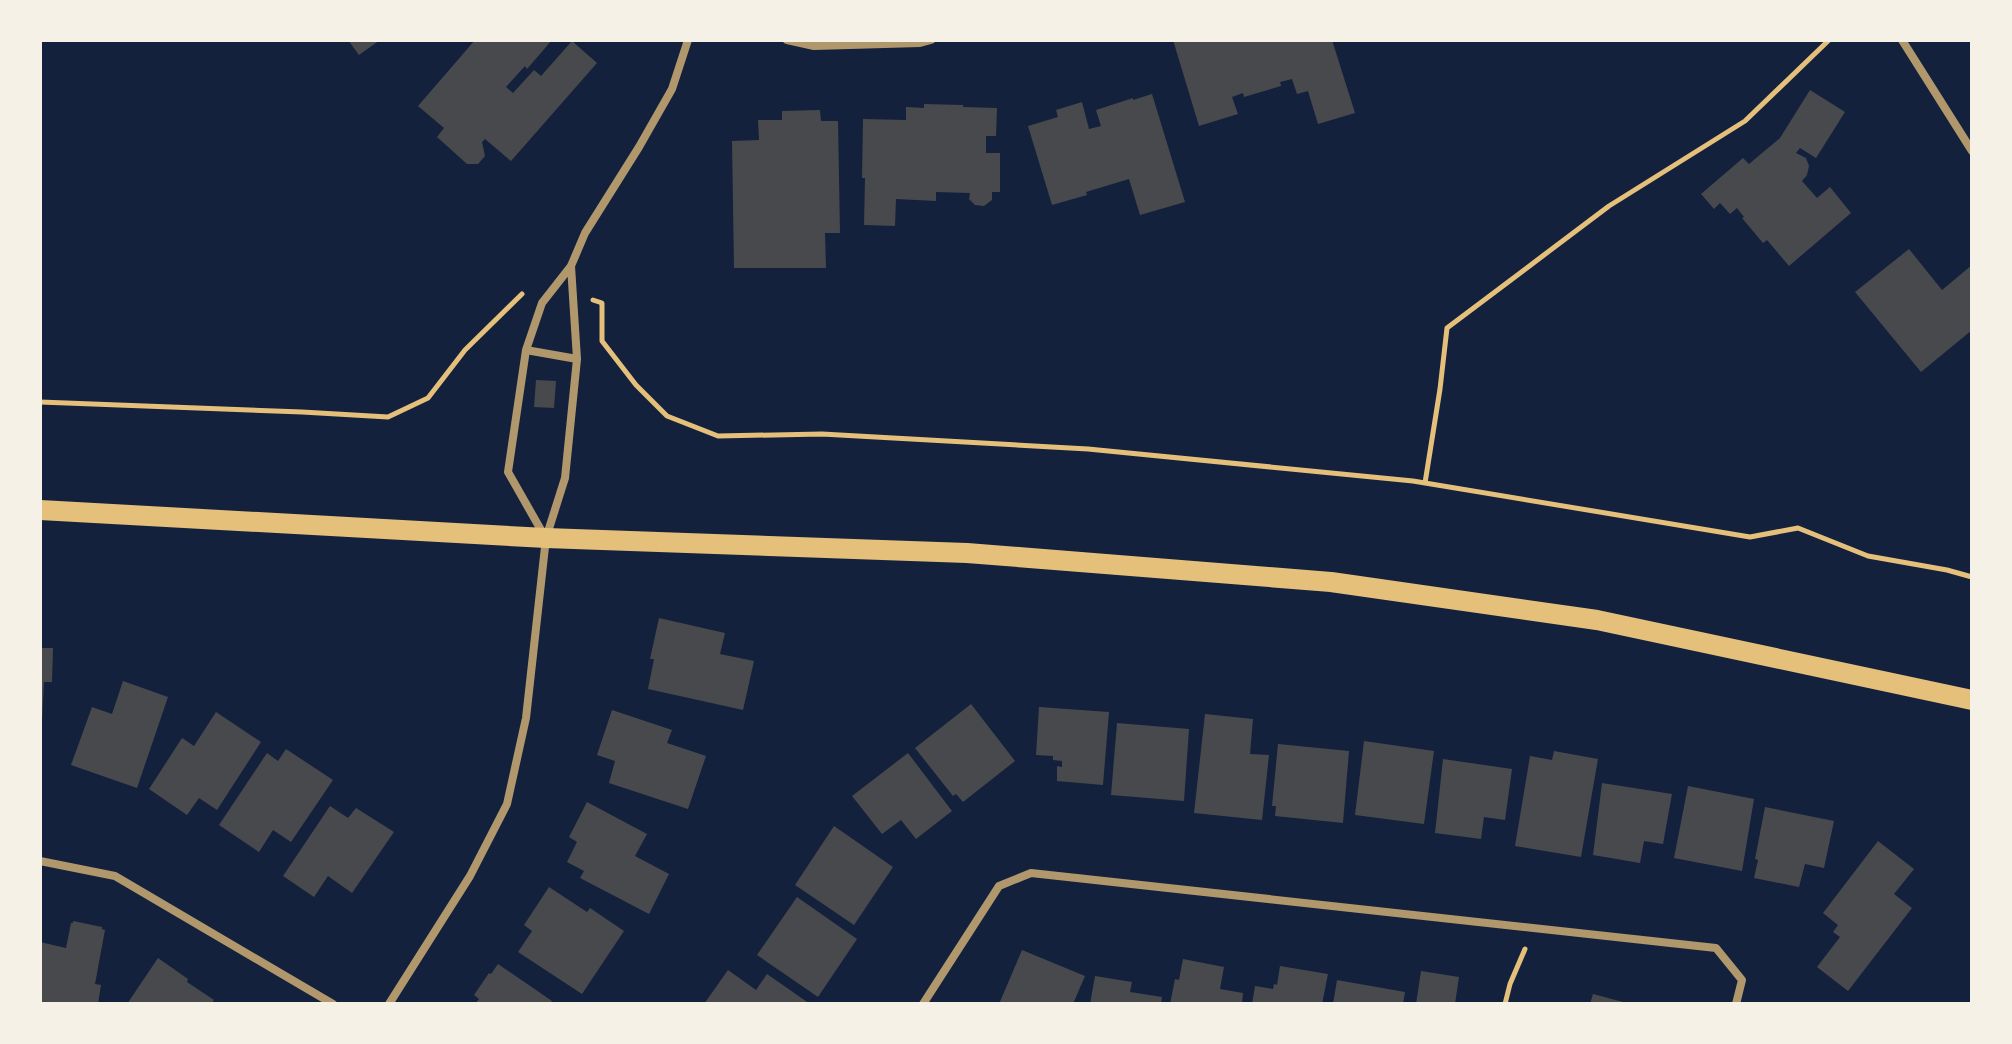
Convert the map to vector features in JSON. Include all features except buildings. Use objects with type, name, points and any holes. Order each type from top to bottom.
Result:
[{"type":"main road","points":[[40,510],[546,538],[967,553],[1331,582],[1597,620],[1972,700]]},
{"type":"street","points":[[546,538],[508,472],[526,350],[542,303],[571,266],[585,233],[672,89],[688,40]]},
{"type":"street","points":[[787,40],[814,46],[920,43],[931,40]]},
{"type":"street","points":[[1902,40],[1972,151]]},
{"type":"street","points":[[389,1004],[470,876],[507,804],[526,718],[546,538],[565,478],[577,359],[571,266]]},
{"type":"street","points":[[526,350],[577,359]]},
{"type":"street","points":[[40,861],[115,876],[333,1004]]},
{"type":"street","points":[[923,1004],[999,886],[1031,873],[1716,948],[1742,980],[1736,1004]]},
{"type":"path","points":[[1425,483],[1447,328],[1609,206],[1745,121],[1829,40]]},
{"type":"path","points":[[40,402],[388,417],[428,398],[465,350],[537,282],[554,288]]},
{"type":"path","points":[[573,293],[602,303],[602,341],[636,385],[667,416],[718,436],[822,434],[1088,449],[1425,483],[1750,537],[1798,528],[1868,556],[1972,577]]},
{"type":"path","points":[[1505,1004],[1510,984],[1534,928]]}]
